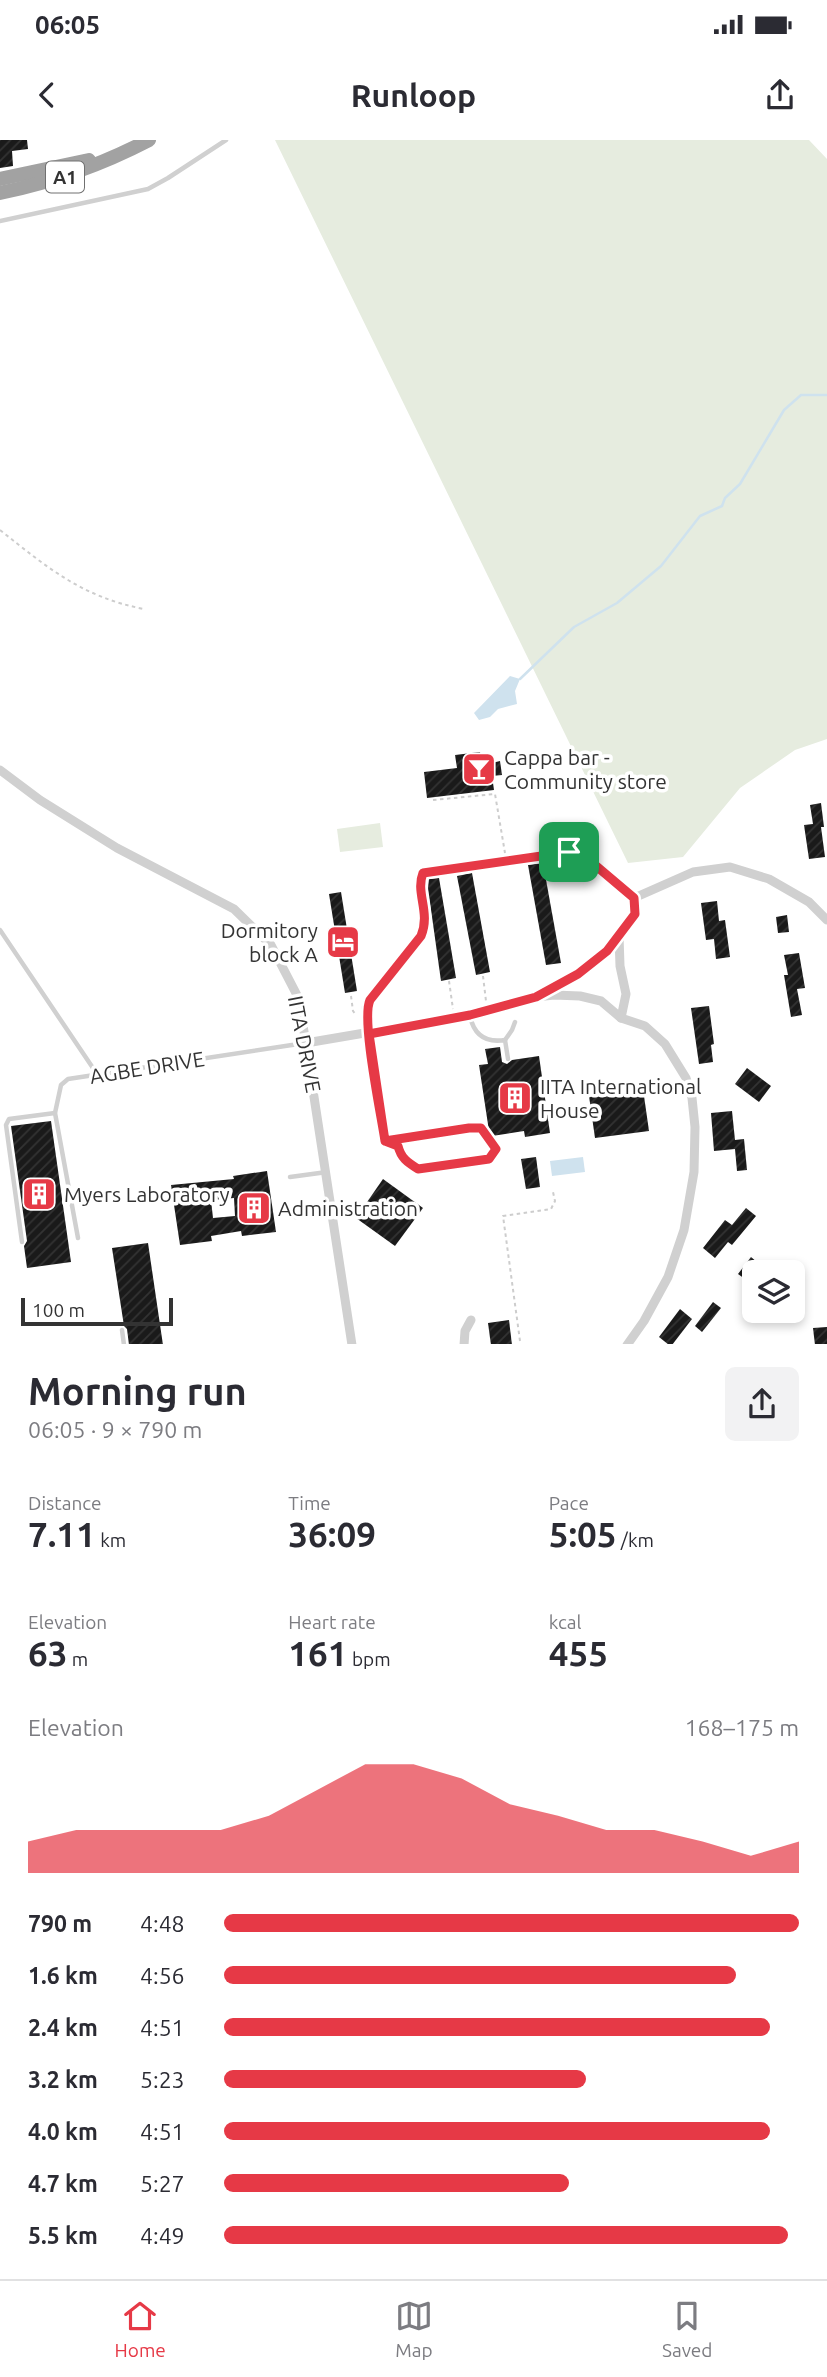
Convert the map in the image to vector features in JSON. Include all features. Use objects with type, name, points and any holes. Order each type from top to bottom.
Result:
[{"type":"highway","name":"A1","points":[[0,193],[71,175],[149,140]]},
{"type":"highway","name":"A1","points":[[0,179],[127,151]]},
{"type":"street","name":"IITA DRIVE","points":[[0,770],[40,800],[117,848],[234,909],[252,924],[271,946],[299,999],[328,1172],[352,1344]]},
{"type":"street","points":[[385,1141],[366,1008],[421,936],[426,924],[420,880],[423,873],[569,852],[595,865],[634,898],[635,914],[607,951],[578,974],[536,997]]},
{"type":"street","points":[[634,898],[693,872],[730,867],[779,885],[809,902],[827,920]]},
{"type":"street","points":[[619,934],[620,966],[626,994],[621,1018]]},
{"type":"street","points":[[306,1043],[470,1015],[536,997],[580,996],[601,1001],[621,1018],[646,1026],[665,1044],[685,1078],[692,1098],[695,1127],[694,1172],[684,1230],[668,1277],[629,1344]]},
{"type":"street","points":[[464,1344],[465,1331],[471,1320]]},
{"type":"lane","points":[[0,221],[148,189],[226,140]]},
{"type":"lane","points":[[0,930],[97,1074]]},
{"type":"lane","points":[[470,1015],[478,1034],[484,1039],[505,1040]]},
{"type":"lane","points":[[508,1059],[505,1040],[515,1022]]},
{"type":"lane","name":"AGBE DRIVE","points":[[78,1238],[55,1113],[61,1085],[68,1079],[306,1043]]},
{"type":"lane","points":[[22,1242],[6,1125],[9,1119],[55,1113]]},
{"type":"lane","points":[[481,1128],[496,1149],[489,1159],[418,1169],[405,1161],[398,1146],[385,1141],[481,1128]]},
{"type":"lane","points":[[289,1177],[328,1172]]},
{"type":"lane","points":[[295,1217],[333,1213]]},
{"type":"lane","points":[[121,1330],[124,1344]]},
{"type":"path","points":[[0,530],[53,572],[85,590],[116,603],[144,609]]},
{"type":"path","points":[[433,800],[495,794],[506,860]]},
{"type":"path","points":[[483,976],[488,1009]]},
{"type":"path","points":[[449,981],[454,1017]]},
{"type":"path","points":[[351,996],[355,1013],[367,1018]]},
{"type":"path","points":[[520,1341],[503,1216],[551,1209],[555,1201],[554,1192]]},
{"type":"shaded area","points":[[275,140],[809,140],[827,159],[827,739],[795,750],[740,788],[683,857],[628,863]]},
{"type":"shaded area","points":[[380,823],[383,847],[340,852],[337,829]]},
{"type":"water","points":[[510,676],[520,679],[515,691],[517,704],[498,709],[490,717],[479,720],[474,713]]},
{"type":"water","points":[[583,1157],[585,1172],[552,1176],[550,1161]]},
{"type":"building","points":[[0,140],[27,140],[28,149],[12,151],[13,166],[0,168]]},
{"type":"building","name":"Cappa bar - Community store","points":[[480,752],[481,757],[491,756],[492,763],[500,761],[502,775],[492,776],[494,790],[427,798],[424,772],[457,768],[455,755]]},
{"type":"building","points":[[821,803],[825,857],[809,859],[804,825],[813,824],[810,805]]},
{"type":"building","points":[[543,863],[561,963],[546,965],[528,865]]},
{"type":"building","points":[[472,873],[490,972],[476,975],[457,876]]},
{"type":"building","points":[[439,878],[456,978],[441,981],[428,888],[429,879]]},
{"type":"building","name":"Dormitory block A","points":[[341,892],[357,991],[345,993],[329,894]]},
{"type":"building","points":[[717,901],[719,921],[725,920],[730,957],[716,959],[714,939],[706,940],[701,903]]},
{"type":"building","points":[[787,915],[789,932],[778,933],[776,917]]},
{"type":"building","points":[[799,953],[805,988],[797,989],[802,1015],[791,1017],[784,975],[788,975],[784,955]]},
{"type":"building","points":[[709,1006],[714,1044],[711,1045],[713,1062],[699,1064],[691,1008]]},
{"type":"building","name":"IITA International House","points":[[500,1047],[502,1062],[507,1064],[512,1060],[539,1056],[550,1133],[525,1137],[524,1131],[492,1136],[489,1131],[479,1065],[488,1064],[485,1049]]},
{"type":"building","points":[[747,1068],[771,1086],[759,1102],[735,1084]]},
{"type":"building","points":[[642,1082],[649,1131],[595,1138],[588,1089]]},
{"type":"building","points":[[732,1111],[735,1140],[744,1139],[747,1170],[737,1171],[735,1149],[714,1151],[711,1113]]},
{"type":"building","name":"Myers Laboratory","points":[[51,1121],[71,1262],[27,1268],[24,1246],[27,1241],[11,1126]]},
{"type":"building","points":[[536,1157],[540,1187],[526,1189],[521,1159]]},
{"type":"building","name":"Administration","points":[[267,1171],[276,1232],[242,1236],[241,1231],[211,1236],[212,1241],[180,1245],[171,1185],[234,1179],[233,1176]],"holes":[[[234,1198],[235,1216],[213,1218],[211,1200]]]},
{"type":"building","points":[[383,1179],[423,1208],[395,1246],[356,1218]]},
{"type":"building","points":[[746,1208],[756,1216],[732,1245],[728,1242],[715,1258],[703,1248],[725,1220],[732,1225]]},
{"type":"building","points":[[148,1243],[163,1344],[129,1344],[112,1248]]},
{"type":"building","points":[[713,1302],[721,1308],[702,1332],[695,1326]]},
{"type":"building","points":[[680,1309],[692,1319],[673,1344],[668,1344],[659,1337]]},
{"type":"building","points":[[509,1320],[512,1344],[491,1344],[488,1323]]},
{"type":"building","points":[[827,1327],[827,1344],[815,1344],[813,1328]]},
{"type":"waterway","points":[[520,679],[574,627],[617,603],[661,566],[700,516],[722,506],[725,498],[740,484],[784,410],[801,395],[827,395]]},
{"type":"place","name":"Cappa bar - Community store","points":[[479,769]]},
{"type":"place","name":"Dormitory block A","points":[[343,942]]},
{"type":"place","name":"IITA International House","points":[[515,1098]]},
{"type":"place","name":"Myers Laboratory","points":[[39,1194]]},
{"type":"place","name":"Administration","points":[[254,1208]]},
{"type":"route","points":[[569,852],[423,873],[420,880],[426,924],[421,936],[366,1008],[369,1034],[385,1141],[398,1146],[405,1161],[418,1169],[489,1159],[496,1149],[481,1128],[385,1141],[382,1122],[369,1034],[470,1015],[536,997],[578,974],[607,951],[635,914],[634,898],[595,865],[569,852]]}]
